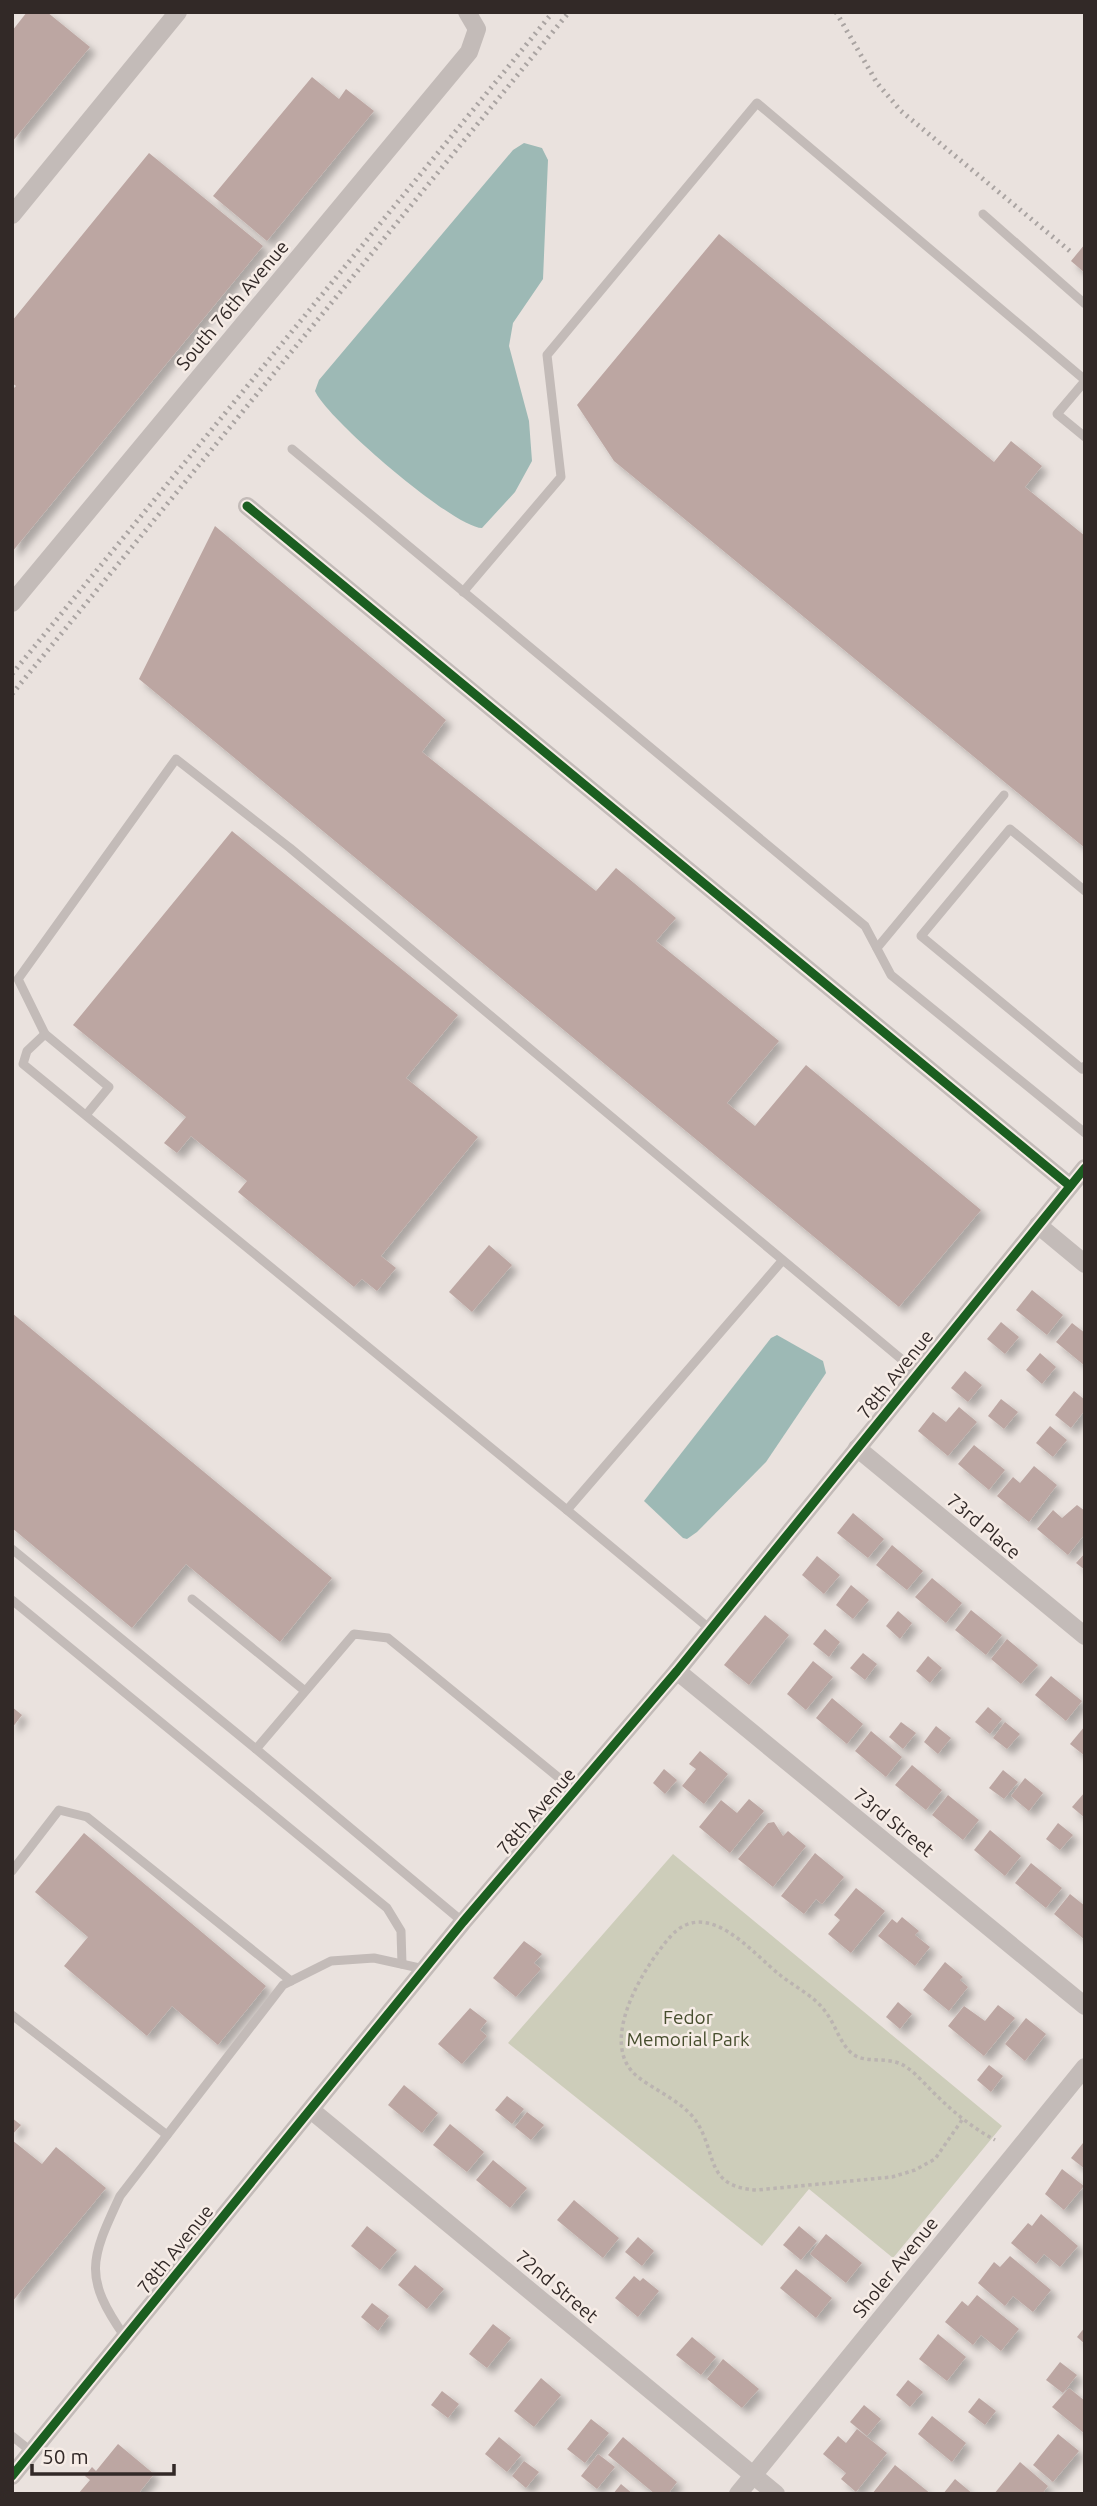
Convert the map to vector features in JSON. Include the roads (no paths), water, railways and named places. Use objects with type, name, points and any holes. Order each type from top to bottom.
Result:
[{"type":"street","points":[[12,215],[178,12]]},
{"type":"street","name":"South 76th Avenue","points":[[12,603],[469,52],[477,29],[467,12]]},
{"type":"street","points":[[247,506],[1070,1186]]},
{"type":"street","name":"78th Avenue","points":[[12,2476],[463,1922],[677,1671],[1085,1168]]},
{"type":"street","points":[[1038,1225],[1085,1264]]},
{"type":"street","name":"73rd Place","points":[[858,1448],[1085,1636]]},
{"type":"street","name":"73rd Street","points":[[677,1671],[1085,2006]]},
{"type":"street","name":"Sholer Avenue","points":[[738,2494],[1085,2067]]},
{"type":"street","name":"72nd Street","points":[[311,2110],[776,2494]]},
{"type":"lane","points":[[463,592],[561,477],[547,355],[757,103],[1085,381],[1057,414],[1085,437]]},
{"type":"lane","points":[[982,214],[1085,304]]},
{"type":"lane","points":[[292,449],[866,926],[891,975],[1085,1133]]},
{"type":"lane","points":[[86,1115],[109,1087],[45,1034],[18,979],[176,759],[290,848],[918,1373]]},
{"type":"lane","points":[[877,948],[1004,795]]},
{"type":"lane","points":[[1085,891],[1010,829],[921,936],[1082,1069],[1085,1066]]},
{"type":"lane","points":[[45,1034],[27,1051],[23,1065],[710,1629]]},
{"type":"lane","points":[[567,1510],[782,1261]]},
{"type":"lane","points":[[12,1549],[463,1922]]},
{"type":"lane","points":[[192,1599],[305,1691]]},
{"type":"lane","points":[[12,1600],[387,1908],[401,1931],[402,1964]]},
{"type":"lane","points":[[256,1749],[354,1634],[388,1638],[576,1792]]},
{"type":"lane","points":[[12,1871],[60,1810],[87,1817],[291,1981]]},
{"type":"lane","points":[[125,2337],[102,2305],[96,2281],[96,2255],[120,2196],[284,1986],[331,1961],[374,1958],[425,1970]]},
{"type":"lane","points":[[12,2015],[167,2135]]},
{"type":"lane","points":[[12,2436],[32,2452]]},
{"type":"water","points":[[524,143],[542,148],[548,160],[543,279],[513,323],[509,346],[529,421],[532,461],[515,492],[482,528],[446,511],[392,470],[342,424],[315,391],[319,380],[513,150]]},
{"type":"water","points":[[777,1335],[823,1361],[826,1373],[766,1462],[697,1532],[687,1539],[683,1538],[644,1501],[771,1338]]},
{"type":"railway","points":[[12,674],[553,12]]},
{"type":"railway","points":[[12,694],[569,12]]},
{"type":"railway","points":[[836,12],[877,83],[901,111],[1071,252]]},
{"type":"park label","name":"Fedor Memorial Park","points":[[688,2028]]}]
